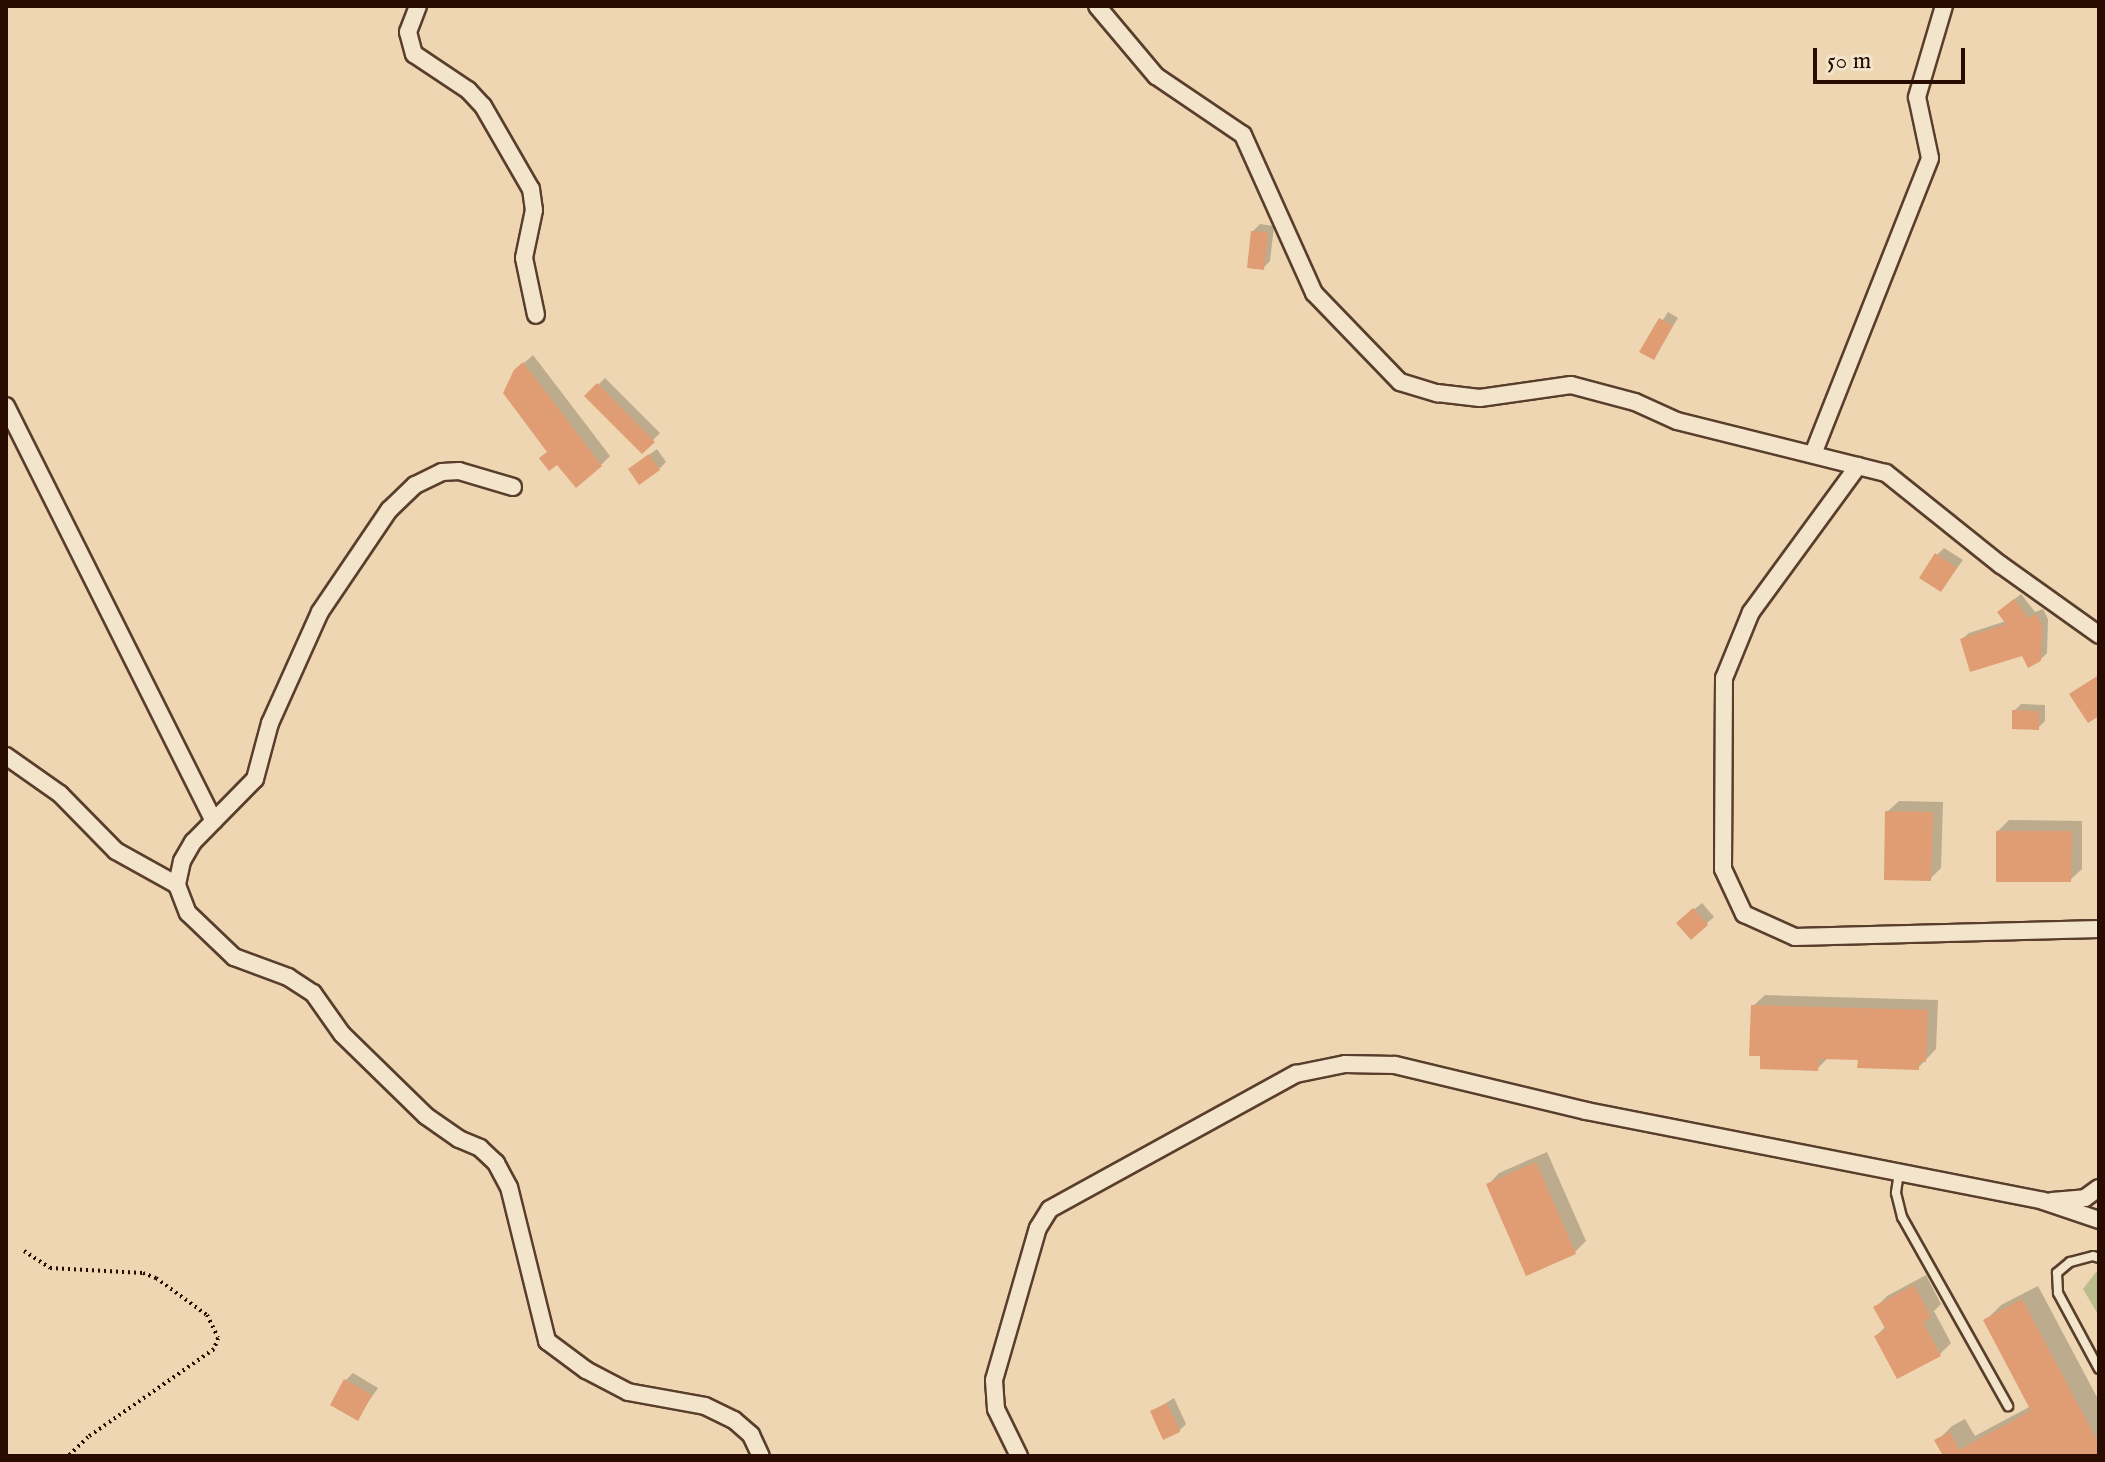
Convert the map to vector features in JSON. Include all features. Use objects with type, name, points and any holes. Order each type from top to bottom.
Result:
[{"type":"street","points":[[418,6],[408,32],[414,54],[468,90],[483,106],[510,146],[531,189],[534,210],[524,258],[536,315]]},
{"type":"street","points":[[1097,6],[1156,76],[1243,135],[1314,293],[1400,382],[1437,393],[1480,398],[1571,385],[1635,402],[1677,421],[1886,473],[2001,565],[2099,635]]},
{"type":"street","points":[[1813,454],[1930,158],[1917,97],[1944,6]]},
{"type":"street","points":[[6,406],[214,821]]},
{"type":"street","points":[[1858,466],[1751,612],[1724,678],[1723,869],[1744,914],[1795,937],[2099,929]]},
{"type":"street","points":[[513,487],[459,471],[442,472],[415,485],[389,510],[320,612],[270,723],[255,779],[193,842],[182,861],[177,885],[188,913],[234,957],[288,977],[313,993],[342,1034],[426,1116],[459,1139],[480,1148],[496,1163],[509,1187],[547,1341],[586,1370],[628,1392],[705,1406],[734,1420],[751,1435],[761,1456]]},
{"type":"street","points":[[6,756],[60,794],[116,851],[177,885]]},
{"type":"street","points":[[1019,1456],[996,1409],[994,1380],[1038,1228],[1050,1209],[1296,1074],[1345,1064],[1395,1065],[1586,1111],[2043,1201],[2099,1220]]},
{"type":"street","points":[[2043,1201],[2085,1198],[2099,1188]]},
{"type":"lane","points":[[1899,1173],[1896,1193],[1902,1217],[2008,1406]]},
{"type":"lane","points":[[2099,1258],[2093,1256],[2070,1262],[2057,1273],[2058,1293],[2099,1369]]},
{"type":"path","points":[[24,1251],[50,1268],[130,1272],[156,1278],[207,1315],[218,1338],[214,1349],[88,1437],[68,1456]]},
{"type":"green space","points":[[2099,1272],[2099,1316],[2083,1289]]},
{"type":"building","points":[[1251,231],[1268,232],[1264,270],[1247,268]]},
{"type":"building","points":[[1659,318],[1673,326],[1654,360],[1639,352]]},
{"type":"building","points":[[523,362],[602,466],[576,488],[557,465],[549,471],[539,458],[547,452],[503,393],[514,370]]},
{"type":"building","points":[[597,383],[655,442],[642,454],[584,396]]},
{"type":"building","points":[[649,454],[660,470],[639,485],[628,469]]},
{"type":"building","points":[[1935,553],[1957,568],[1941,592],[1919,578]]},
{"type":"building","points":[[2014,599],[2028,618],[2036,614],[2042,626],[2041,661],[2028,668],[2022,656],[1970,672],[1960,639],[2006,624],[1997,612]]},
{"type":"building","points":[[2099,675],[2099,716],[2088,723],[2069,694]]},
{"type":"building","points":[[2012,710],[2039,711],[2039,730],[2012,729]]},
{"type":"building","points":[[1885,811],[1933,812],[1931,881],[1884,880]]},
{"type":"building","points":[[1996,831],[2072,831],[2071,882],[1996,882]]},
{"type":"building","points":[[1693,908],[1708,925],[1691,940],[1676,923]]},
{"type":"building","points":[[1751,1005],[1928,1010],[1926,1062],[1919,1062],[1919,1070],[1857,1068],[1858,1060],[1823,1059],[1819,1059],[1818,1071],[1760,1069],[1760,1056],[1749,1056]]},
{"type":"building","points":[[1536,1162],[1576,1254],[1526,1276],[1486,1184]]},
{"type":"building","points":[[1914,1285],[1931,1317],[1923,1322],[1941,1356],[1897,1379],[1874,1336],[1886,1330],[1873,1307]]},
{"type":"building","points":[[2022,1299],[2099,1444],[2099,1456],[1943,1456],[1934,1440],[1950,1432],[1959,1450],[2031,1411],[1983,1320]]},
{"type":"building","points":[[344,1379],[372,1395],[358,1421],[330,1405]]},
{"type":"building","points":[[1167,1403],[1180,1432],[1163,1440],[1150,1411]]}]
